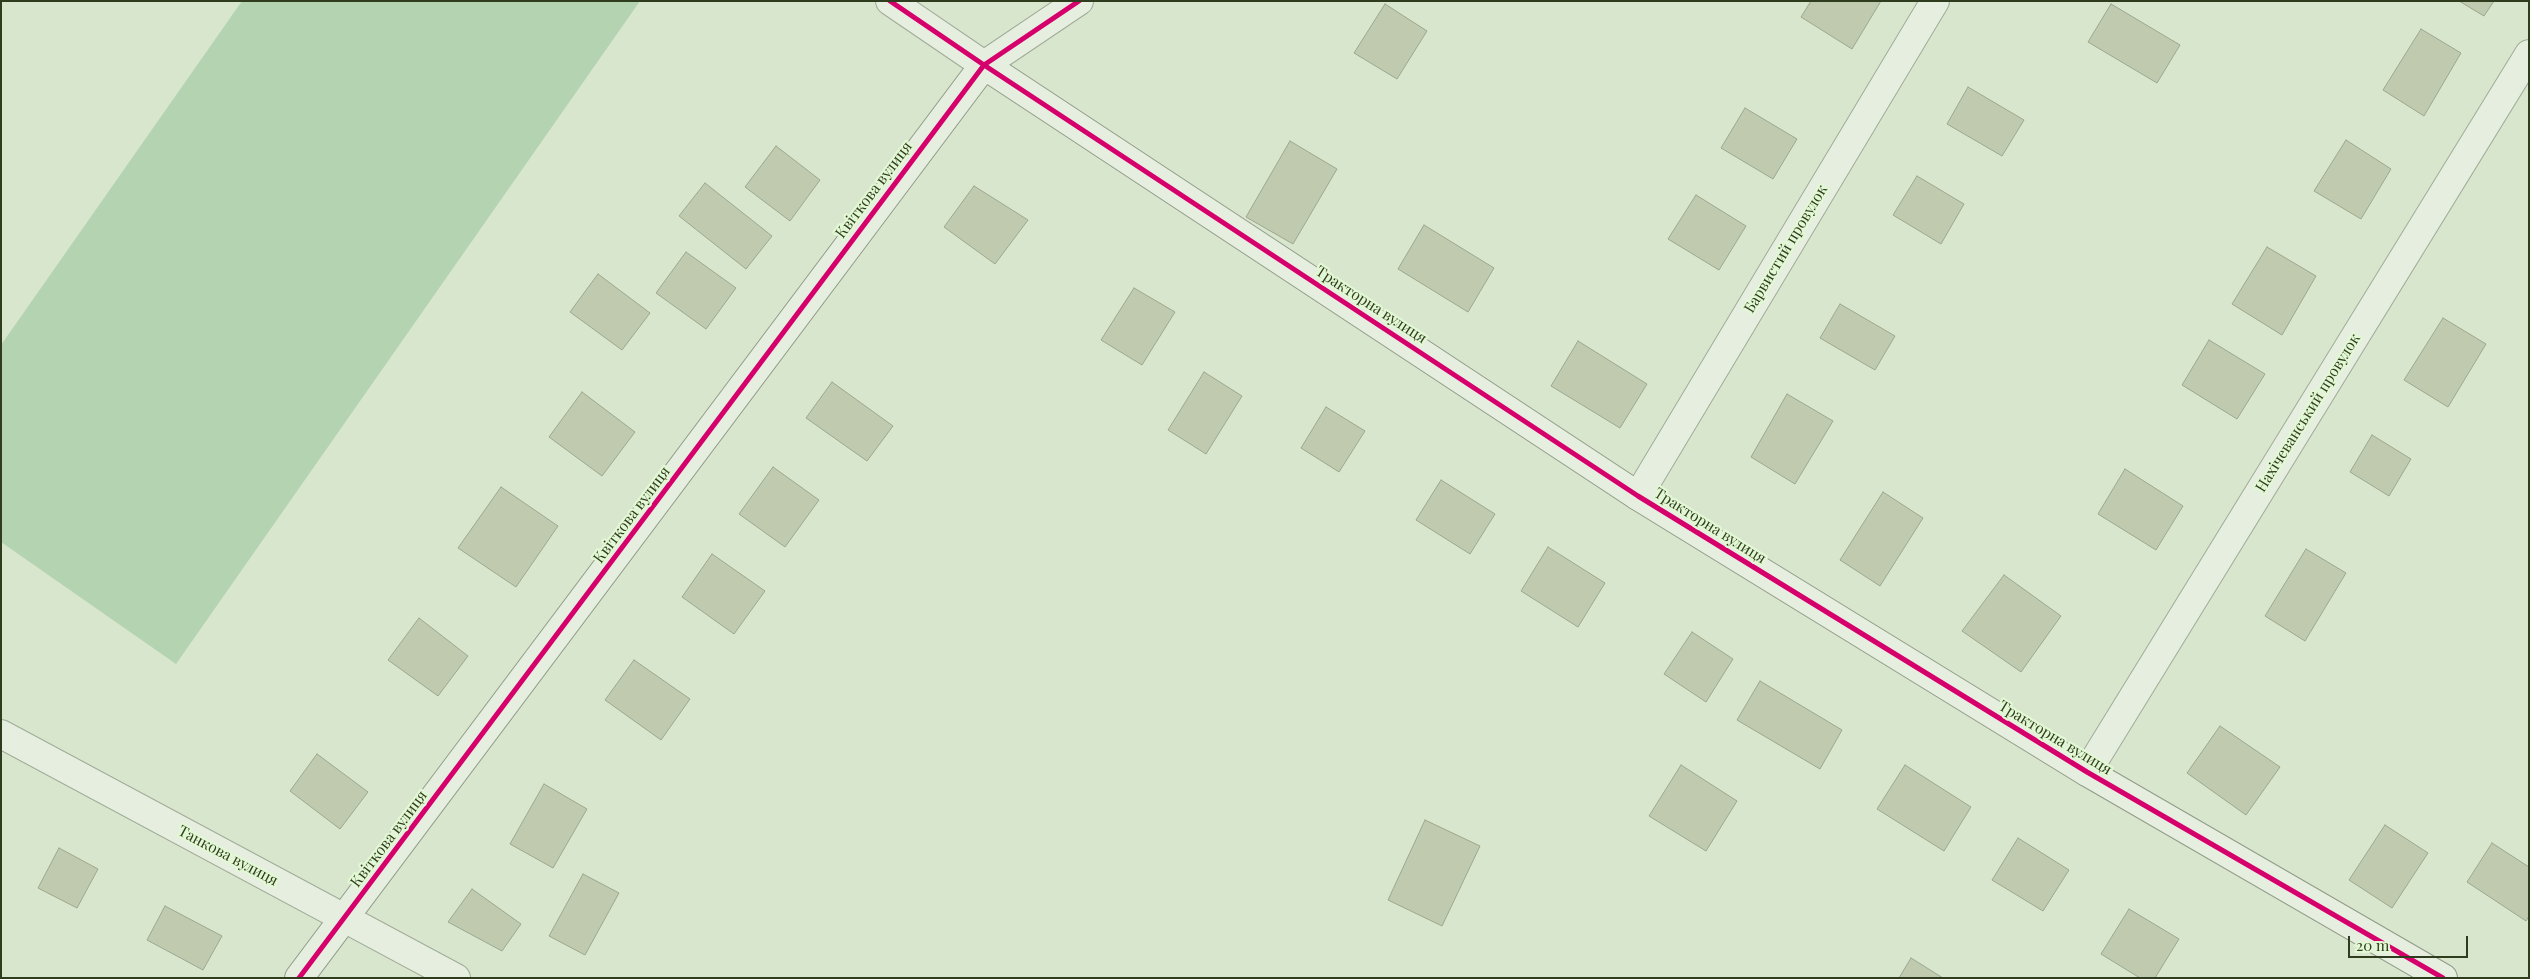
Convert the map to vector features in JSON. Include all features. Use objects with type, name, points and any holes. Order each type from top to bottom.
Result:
[{"type":"street","name":"Тракторна вулиця","points":[[890,1],[1638,496],[2087,772],[2443,978]]},
{"type":"street","name":"Квіткова вулиця","points":[[299,978],[984,65],[1079,1]]},
{"type":"street","name":"Барвистий провулок","points":[[1638,496],[1935,1]]},
{"type":"street","name":"Нахічеванський провулок","points":[[2087,772],[2529,54]]},
{"type":"street","name":"Танкова вулиця","points":[[1,734],[456,978]]},
{"type":"green space","points":[[242,1],[640,1],[176,664],[1,542],[1,345]]},
{"type":"building","points":[[1811,1],[1881,1],[1852,49],[1801,17]]},
{"type":"building","points":[[2459,1],[2494,1],[2484,16]]},
{"type":"building","points":[[1385,4],[1427,31],[1397,79],[1354,53]]},
{"type":"building","points":[[2111,4],[2180,45],[2157,83],[2088,42]]},
{"type":"building","points":[[2421,29],[2461,53],[2424,116],[2383,90]]},
{"type":"building","points":[[1968,87],[2024,120],[2002,156],[1947,124]]},
{"type":"building","points":[[1745,108],[1797,139],[1773,179],[1721,148]]},
{"type":"building","points":[[2346,140],[2391,169],[2361,219],[2314,191]]},
{"type":"building","points":[[1290,141],[1337,169],[1293,244],[1246,217]]},
{"type":"building","points":[[776,146],[820,180],[790,221],[745,187]]},
{"type":"building","points":[[1917,176],[1964,204],[1941,244],[1893,215]]},
{"type":"building","points":[[705,183],[772,236],[746,269],[679,216]]},
{"type":"building","points":[[974,186],[1028,220],[995,264],[944,227]]},
{"type":"building","points":[[1696,195],[1746,226],[1719,270],[1668,239]]},
{"type":"building","points":[[1424,225],[1494,268],[1468,312],[1398,269]]},
{"type":"building","points":[[2267,247],[2316,276],[2282,335],[2232,304]]},
{"type":"building","points":[[686,252],[736,288],[706,329],[656,293]]},
{"type":"building","points":[[598,274],[650,313],[622,350],[570,312]]},
{"type":"building","points":[[1134,288],[1175,312],[1142,365],[1101,340]]},
{"type":"building","points":[[1840,304],[1895,336],[1875,370],[1820,338]]},
{"type":"building","points":[[2443,318],[2486,344],[2448,407],[2404,380]]},
{"type":"building","points":[[2209,340],[2265,374],[2237,419],[2182,385]]},
{"type":"building","points":[[1578,341],[1647,384],[1620,428],[1551,386]]},
{"type":"building","points":[[1204,372],[1242,396],[1206,454],[1168,430]]},
{"type":"building","points":[[832,382],[893,426],[867,461],[806,418]]},
{"type":"building","points":[[582,392],[635,432],[602,476],[549,437]]},
{"type":"building","points":[[1787,394],[1833,421],[1795,484],[1751,457]]},
{"type":"building","points":[[1326,407],[1365,431],[1339,472],[1301,448]]},
{"type":"building","points":[[2372,435],[2411,459],[2389,496],[2350,472]]},
{"type":"building","points":[[773,467],[819,500],[785,547],[739,514]]},
{"type":"building","points":[[2125,469],[2183,506],[2156,550],[2098,514]]},
{"type":"building","points":[[1441,480],[1495,514],[1470,554],[1416,520]]},
{"type":"building","points":[[501,487],[558,526],[516,587],[458,548]]},
{"type":"building","points":[[1883,492],[1923,518],[1880,586],[1840,560]]},
{"type":"building","points":[[1548,547],[1605,583],[1578,627],[1521,591]]},
{"type":"building","points":[[2306,549],[2346,573],[2305,641],[2265,616]]},
{"type":"building","points":[[712,554],[765,591],[734,634],[682,597]]},
{"type":"building","points":[[2004,575],[2061,616],[2021,672],[1962,631]]},
{"type":"building","points":[[419,618],[468,656],[438,696],[388,660]]},
{"type":"building","points":[[1692,632],[1733,659],[1706,702],[1664,674]]},
{"type":"building","points":[[634,660],[690,699],[661,740],[605,700]]},
{"type":"building","points":[[1760,681],[1842,730],[1820,769],[1737,720]]},
{"type":"building","points":[[2220,726],[2280,767],[2246,815],[2187,773]]},
{"type":"building","points":[[317,754],[368,792],[340,829],[290,791]]},
{"type":"building","points":[[1681,765],[1737,801],[1706,851],[1649,816]]},
{"type":"building","points":[[1905,765],[1971,807],[1944,851],[1877,809]]},
{"type":"building","points":[[544,784],[587,809],[553,868],[510,844]]},
{"type":"building","points":[[1425,820],[1480,846],[1442,926],[1388,900]]},
{"type":"building","points":[[2385,825],[2428,853],[2392,908],[2349,880]]},
{"type":"building","points":[[2018,838],[2069,870],[2043,911],[1992,880]]},
{"type":"building","points":[[2492,843],[2529,867],[2529,916],[2526,921],[2467,882]]},
{"type":"building","points":[[59,848],[98,869],[77,908],[38,888]]},
{"type":"building","points":[[583,874],[619,893],[585,955],[549,936]]},
{"type":"building","points":[[472,889],[521,924],[502,951],[448,922]]},
{"type":"building","points":[[165,906],[222,936],[203,970],[147,940]]},
{"type":"building","points":[[2129,909],[2179,939],[2155,978],[2140,978],[2101,954]]},
{"type":"building","points":[[1911,958],[1943,978],[1899,978]]},
{"type":"cycle path","points":[[890,1],[1638,496],[2087,772],[2443,978]]},
{"type":"cycle path","points":[[299,978],[984,65],[1079,1]]}]
